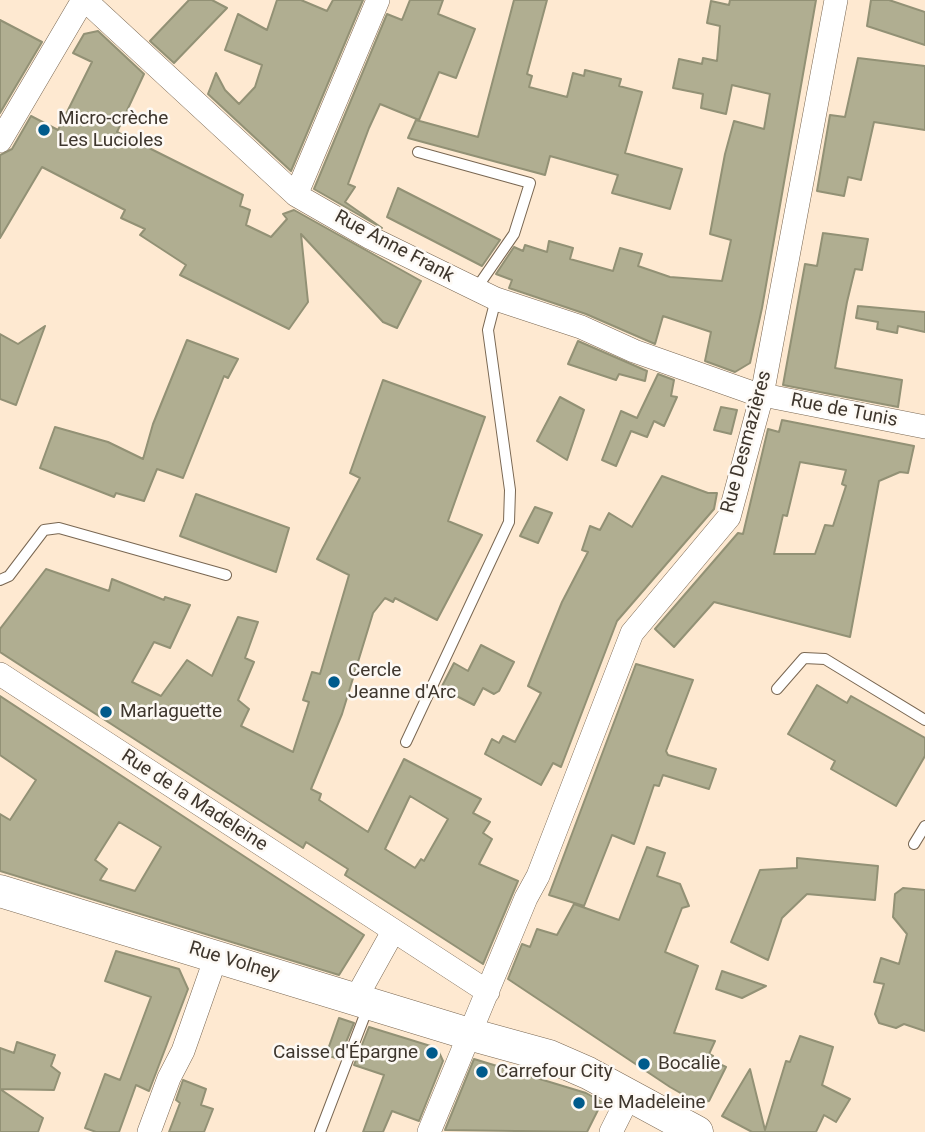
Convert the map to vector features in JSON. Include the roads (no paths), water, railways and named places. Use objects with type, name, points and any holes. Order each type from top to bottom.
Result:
[{"type":"main road","name":"Rue Volney","points":[[0,891],[468,1034],[550,1056],[697,1132]]},
{"type":"street","points":[[0,141],[84,0]]},
{"type":"street","name":"Rue Anne Frank","points":[[84,0],[296,195],[371,238],[486,294],[581,327],[634,351],[762,395]]},
{"type":"street","points":[[296,195],[378,0]]},
{"type":"street","name":"Rue Desmazières","points":[[429,1132],[468,1034],[538,876],[632,633],[729,517],[762,395],[836,0]]},
{"type":"street","name":"Rue de Tunis","points":[[762,395],[925,427]]},
{"type":"street","name":"Rue de la Madeleine","points":[[0,674],[488,992]]},
{"type":"street","points":[[362,1002],[390,937],[389,929]]},
{"type":"street","points":[[149,1132],[169,1078],[183,1051],[216,957]]},
{"type":"street","points":[[611,1132],[629,1096]]},
{"type":"lane","points":[[406,742],[509,522],[510,491],[488,330],[486,294],[514,234],[530,183],[418,152]]},
{"type":"lane","points":[[0,580],[9,576],[44,530],[59,528],[226,575]]},
{"type":"lane","points":[[778,690],[804,659],[825,659],[925,720]]},
{"type":"lane","points":[[914,844],[925,826]]},
{"type":"lane","points":[[320,1132],[362,1002]]},
{"type":"place","name":"Micro-crèche Les Lucioles","points":[[44,130]]},
{"type":"place","name":"Cercle Jeanne d'Arc","points":[[334,682]]},
{"type":"place","name":"Marlaguette","points":[[106,712]]},
{"type":"place","name":"Caisse d'Épargne","points":[[432,1053]]},
{"type":"place","name":"Bocalie","points":[[644,1064]]},
{"type":"place","name":"Carrefour City","points":[[482,1072]]},
{"type":"place","name":"Le Madeleine","points":[[579,1103]]}]
